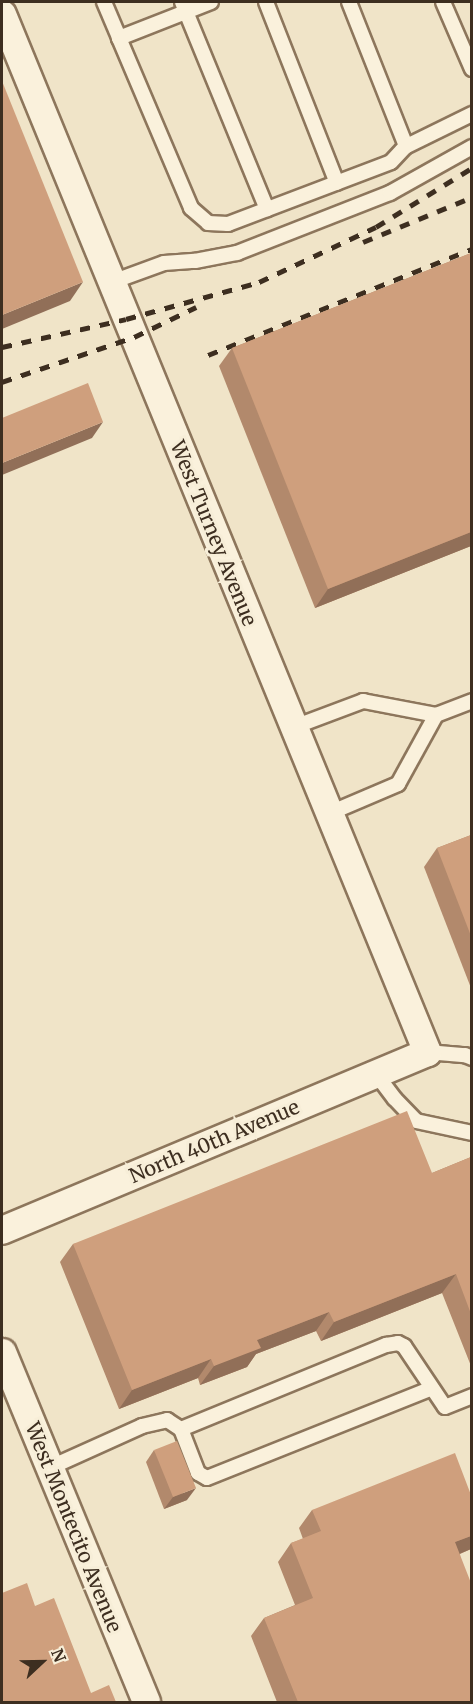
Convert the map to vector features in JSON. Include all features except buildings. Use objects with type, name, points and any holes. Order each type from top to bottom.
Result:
[{"type":"street","name":"West Turney Avenue","points":[[2,15],[427,1052]]},
{"type":"street","name":"North 40th Avenue","points":[[2,1230],[427,1052]]},
{"type":"street","name":"West Montecito Avenue","points":[[2,1352],[146,1702]]},
{"type":"lane","points":[[104,2],[191,208],[197,216],[208,223],[222,225],[392,162],[406,146],[471,114]]},
{"type":"lane","points":[[119,38],[184,7],[211,2]]},
{"type":"lane","points":[[266,2],[337,183]]},
{"type":"lane","points":[[350,2],[406,146]]},
{"type":"lane","points":[[443,2],[471,69]]},
{"type":"lane","points":[[184,7],[267,209]]},
{"type":"lane","points":[[111,282],[164,262],[195,261],[237,253],[390,193],[471,147]]},
{"type":"lane","points":[[294,727],[363,701],[436,715],[471,701]]},
{"type":"lane","points":[[330,813],[398,784],[436,715]]},
{"type":"lane","points":[[427,1052],[465,1055],[471,1058]]},
{"type":"lane","points":[[376,1074],[416,1121],[471,1133]]},
{"type":"lane","points":[[181,1429],[386,1345],[398,1343],[404,1346],[445,1407],[471,1396]]},
{"type":"lane","points":[[49,1468],[142,1426],[167,1420],[181,1429],[198,1473],[207,1478],[432,1388]]},
{"type":"railway","points":[[2,347],[126,319],[259,282],[376,227],[472,168]]},
{"type":"railway","points":[[363,242],[472,197]]},
{"type":"railway","points":[[208,355],[472,249]]},
{"type":"railway","points":[[2,382],[134,337],[196,307]]}]
